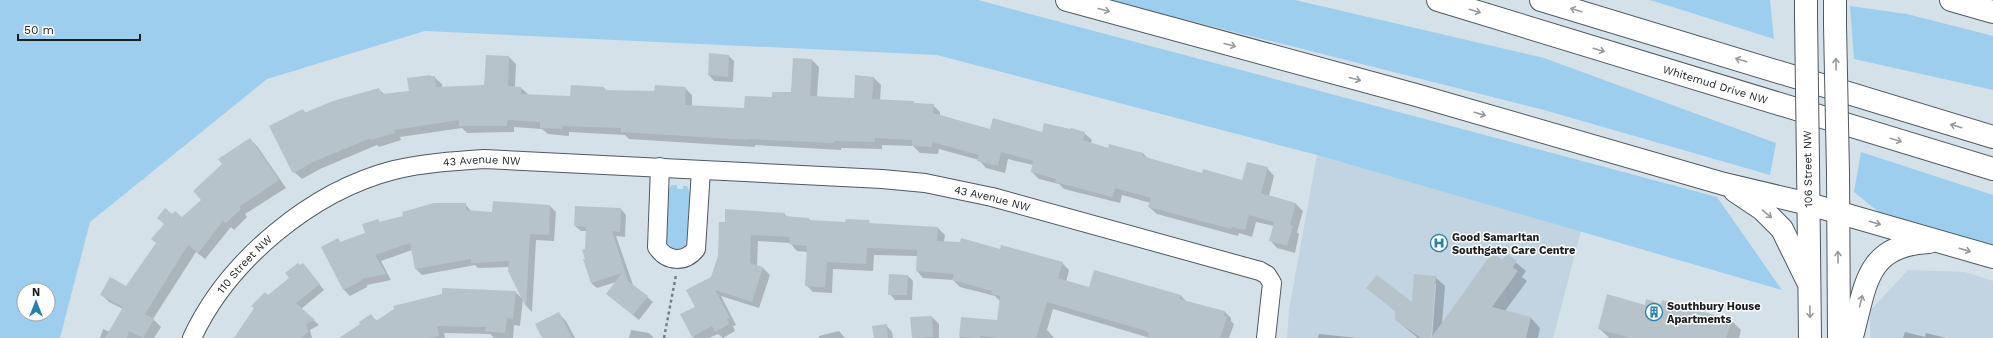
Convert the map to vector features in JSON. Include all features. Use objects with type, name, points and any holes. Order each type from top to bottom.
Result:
[{"type":"main road","points":[[1067,0],[1423,97],[1724,184],[1809,204],[1993,257]]},
{"type":"main road","name":"Whitemud Drive NW","points":[[1438,0],[1993,169]]},
{"type":"main road","points":[[1541,0],[1993,137]]},
{"type":"main road","points":[[1835,0],[1839,338]]},
{"type":"main road","points":[[1951,0],[1993,12]]},
{"type":"main road","points":[[1979,0],[1993,7]]},
{"type":"main road","name":"106 Street NW","points":[[1807,5],[1810,338]]},
{"type":"main road","points":[[1724,184],[1762,209],[1782,229],[1810,285]]},
{"type":"main road","points":[[1850,338],[1853,333],[1864,288],[1882,258],[1888,252],[1906,244],[1938,242]]},
{"type":"street","name":"43 Avenue NW","points":[[313,205],[351,185],[394,170],[433,163],[484,159],[882,179],[971,191],[1260,271],[1267,275],[1272,283],[1266,338]]},
{"type":"street","points":[[660,167],[657,247],[661,253],[668,258],[677,259],[686,258],[696,249],[701,170]]},
{"type":"street","name":"110 Street NW","points":[[192,338],[215,300],[242,265],[278,231],[313,205]]},
{"type":"path","points":[[664,338],[677,269]]},
{"type":"shaded area","points":[[0,0],[978,0],[1717,197],[1782,290],[1317,155],[937,55],[425,31],[267,79],[90,222],[60,338],[0,338]]},
{"type":"shaded area","points":[[1108,0],[1295,0],[1544,58],[1776,143],[1770,175],[1544,110]]},
{"type":"shaded area","points":[[1649,0],[1770,0],[1774,39],[1663,4]]},
{"type":"shaded area","points":[[1850,6],[1907,14],[1993,36],[1993,90],[1854,59]]},
{"type":"shaded area","points":[[1861,152],[1993,195],[1993,245],[1881,214],[1854,192]]},
{"type":"shaded area","name":"Good Samaritan Southgate Care Centre","points":[[1317,155],[1581,231],[1553,338],[1287,338],[1289,310]]},
{"type":"shaded area","points":[[672,185],[677,185],[677,189],[683,189],[683,186],[687,186],[690,193],[687,243],[685,246],[677,250],[669,247],[665,239],[668,190]]},
{"type":"shaded area","points":[[1908,270],[1965,272],[1993,281],[1993,338],[1870,338],[1870,311]]},
{"type":"building","points":[[709,53],[729,55],[728,77],[708,75]]},
{"type":"building","points":[[486,55],[509,56],[508,86],[521,87],[521,94],[570,96],[571,85],[604,87],[604,90],[654,91],[655,85],[686,87],[685,105],[744,108],[745,96],[772,97],[772,92],[791,92],[793,58],[812,59],[810,96],[854,98],[855,75],[874,77],[872,99],[914,101],[914,103],[934,104],[933,113],[990,129],[993,118],[1042,132],[1044,123],[1071,128],[1085,132],[1083,140],[1108,148],[1109,144],[1143,153],[1142,156],[1202,173],[1203,169],[1242,180],[1247,162],[1268,167],[1261,193],[1296,203],[1290,225],[1293,226],[1287,246],[1269,241],[1274,222],[1249,215],[1245,230],[1232,227],[1231,229],[1148,207],[1151,198],[1115,188],[1112,197],[1055,182],[1056,179],[1031,172],[1033,161],[1001,152],[998,166],[977,161],[979,155],[932,142],[932,147],[912,146],[912,140],[875,138],[875,142],[834,141],[834,143],[748,140],[621,132],[621,128],[562,126],[562,129],[540,128],[540,122],[508,120],[507,126],[459,126],[459,120],[394,130],[395,133],[371,140],[371,138],[313,162],[294,173],[292,172],[269,126],[303,109],[304,113],[333,101],[379,88],[382,94],[409,91],[407,78],[430,75],[430,77],[435,76],[436,87],[484,85]]},
{"type":"building","points":[[250,138],[279,180],[239,207],[241,209],[226,223],[223,221],[198,253],[188,245],[145,314],[154,319],[143,338],[129,331],[127,338],[105,338],[123,307],[100,295],[110,277],[126,286],[156,243],[151,239],[164,224],[157,218],[165,208],[172,214],[175,211],[182,217],[201,200],[193,191],[222,164],[218,159]]},
{"type":"building","points":[[493,201],[550,205],[549,235],[530,234],[526,307],[508,271],[509,261],[471,263],[471,259],[415,269],[410,243],[375,255],[386,274],[361,279],[361,281],[343,290],[321,247],[338,238],[340,242],[365,233],[362,224],[378,219],[379,222],[403,216],[402,212],[434,203],[466,203],[466,210],[492,212]]},
{"type":"building","points":[[575,206],[621,208],[620,232],[612,231],[628,281],[648,296],[633,315],[606,294],[622,273],[591,283],[583,259],[585,259],[582,250],[585,249],[586,227],[574,226]]},
{"type":"building","points":[[725,209],[785,213],[784,216],[809,218],[809,220],[845,222],[846,219],[869,220],[869,223],[938,227],[937,241],[960,242],[961,238],[1000,249],[1001,245],[1063,262],[1058,278],[1089,287],[1094,270],[1181,295],[1179,299],[1225,311],[1224,316],[1227,317],[1220,338],[1148,338],[1149,333],[1146,331],[1047,302],[1036,338],[999,338],[980,336],[980,338],[959,337],[961,317],[997,320],[1000,296],[991,294],[992,291],[952,280],[954,274],[916,271],[917,250],[867,248],[866,264],[827,262],[825,287],[805,286],[807,246],[789,244],[790,237],[751,235],[750,263],[763,267],[752,302],[715,290],[730,318],[727,319],[729,324],[715,332],[712,326],[692,337],[680,314],[695,307],[686,290],[711,277],[718,256],[719,222],[725,222]]},
{"type":"building","points":[[1492,253],[1503,260],[1507,254],[1517,261],[1513,267],[1518,271],[1492,307],[1531,317],[1526,338],[1431,338]]},
{"type":"building","points":[[298,263],[300,265],[303,263],[320,284],[296,303],[315,320],[306,324],[308,331],[302,338],[234,338],[254,308],[251,306],[265,292],[268,295],[289,278],[285,273]]},
{"type":"building","points":[[889,274],[908,275],[907,295],[888,295]]},
{"type":"building","points":[[1414,274],[1436,276],[1431,338],[1421,338],[1395,320],[1395,311],[1366,288],[1377,275],[1412,302]]},
{"type":"building","points":[[442,288],[516,291],[513,319],[507,318],[505,333],[485,331],[486,327],[437,326],[439,336],[430,338],[339,338],[360,324],[359,322],[371,314],[376,321],[394,309],[393,306],[442,294]]},
{"type":"building","name":"Southbury House Apartments","points":[[1607,294],[1645,305],[1646,299],[1661,304],[1662,300],[1732,320],[1726,338],[1631,338],[1598,329]]},
{"type":"building","points":[[559,312],[572,338],[542,338],[535,324]]},
{"type":"building","points":[[932,316],[933,337],[912,338],[910,317]]},
{"type":"building","points":[[887,324],[888,338],[874,338],[872,326]]},
{"type":"place","name":"Good Samaritan Southgate Care Centre","points":[[1439,243]]},
{"type":"place","name":"Southbury House Apartments","points":[[1654,312]]}]
